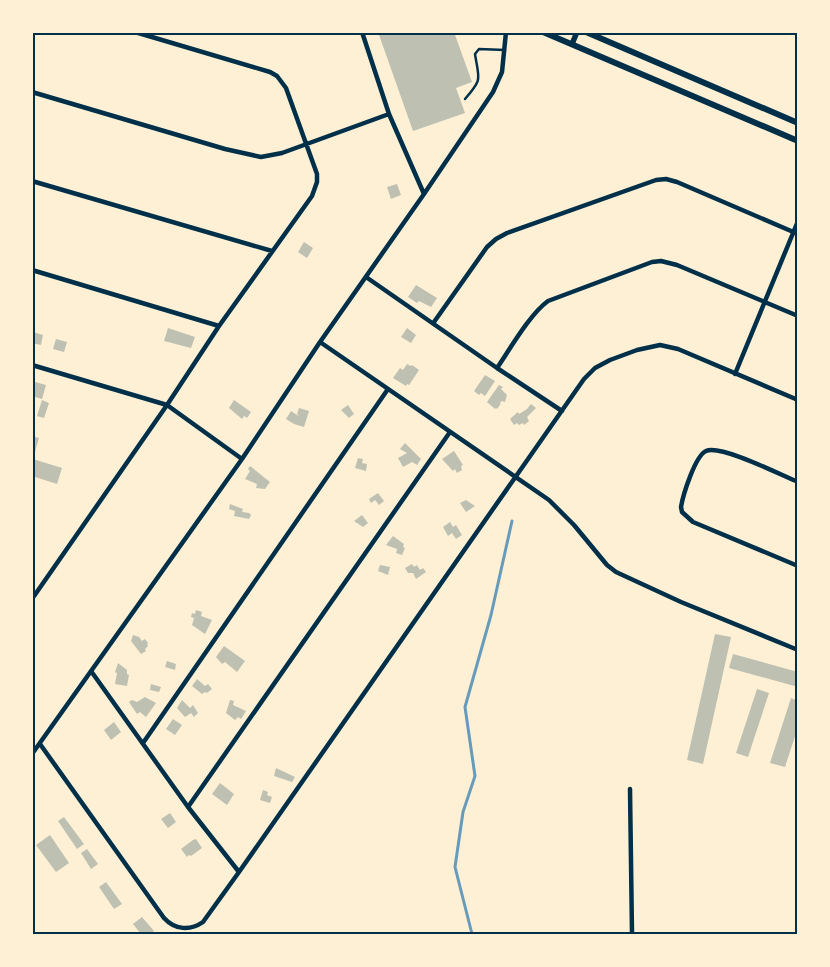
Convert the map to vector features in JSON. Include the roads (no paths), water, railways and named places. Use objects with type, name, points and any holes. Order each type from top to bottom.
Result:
[{"type":"main road","points":[[543,32],[798,141]]},
{"type":"main road","points":[[586,32],[798,123]]},
{"type":"street","points":[[32,599],[167,405],[219,326],[312,196],[317,182],[317,174],[286,88],[277,76],[270,72],[135,32]]},
{"type":"street","points":[[362,32],[389,114],[424,194]]},
{"type":"street","points":[[32,754],[242,458],[493,92],[502,72],[506,32]]},
{"type":"street","points":[[572,44],[577,32]]},
{"type":"street","points":[[32,92],[250,156],[269,156],[306,145],[389,114]]},
{"type":"street","points":[[434,322],[487,247],[496,239],[507,233],[656,180],[666,179],[677,182],[795,233]]},
{"type":"street","points":[[32,181],[272,251]]},
{"type":"street","points":[[735,374],[764,302],[795,233],[798,221]]},
{"type":"street","points":[[497,368],[533,316],[548,301],[652,262],[661,261],[677,265],[798,316]]},
{"type":"street","points":[[32,270],[219,326]]},
{"type":"street","points":[[366,277],[562,411]]},
{"type":"street","points":[[320,342],[562,511],[607,565],[616,572],[681,602],[798,650]]},
{"type":"street","points":[[40,744],[170,925],[177,928],[197,927],[203,922],[239,872],[584,379],[595,368],[610,360],[651,346],[668,346],[798,400]]},
{"type":"street","points":[[32,365],[167,405],[242,458]]},
{"type":"street","points":[[143,743],[388,389]]},
{"type":"street","points":[[188,807],[450,432]]},
{"type":"street","points":[[798,482],[722,450],[707,450],[700,455],[696,462],[681,507],[682,512],[693,522],[798,566]]},
{"type":"street","points":[[91,671],[188,807],[239,872]]},
{"type":"street","points":[[630,789],[632,934]]},
{"type":"lane","points":[[465,99],[479,79],[476,51],[479,48],[504,50]]},
{"type":"waterway","points":[[472,934],[455,867],[463,812],[475,776],[465,707],[491,615],[512,521]]}]
